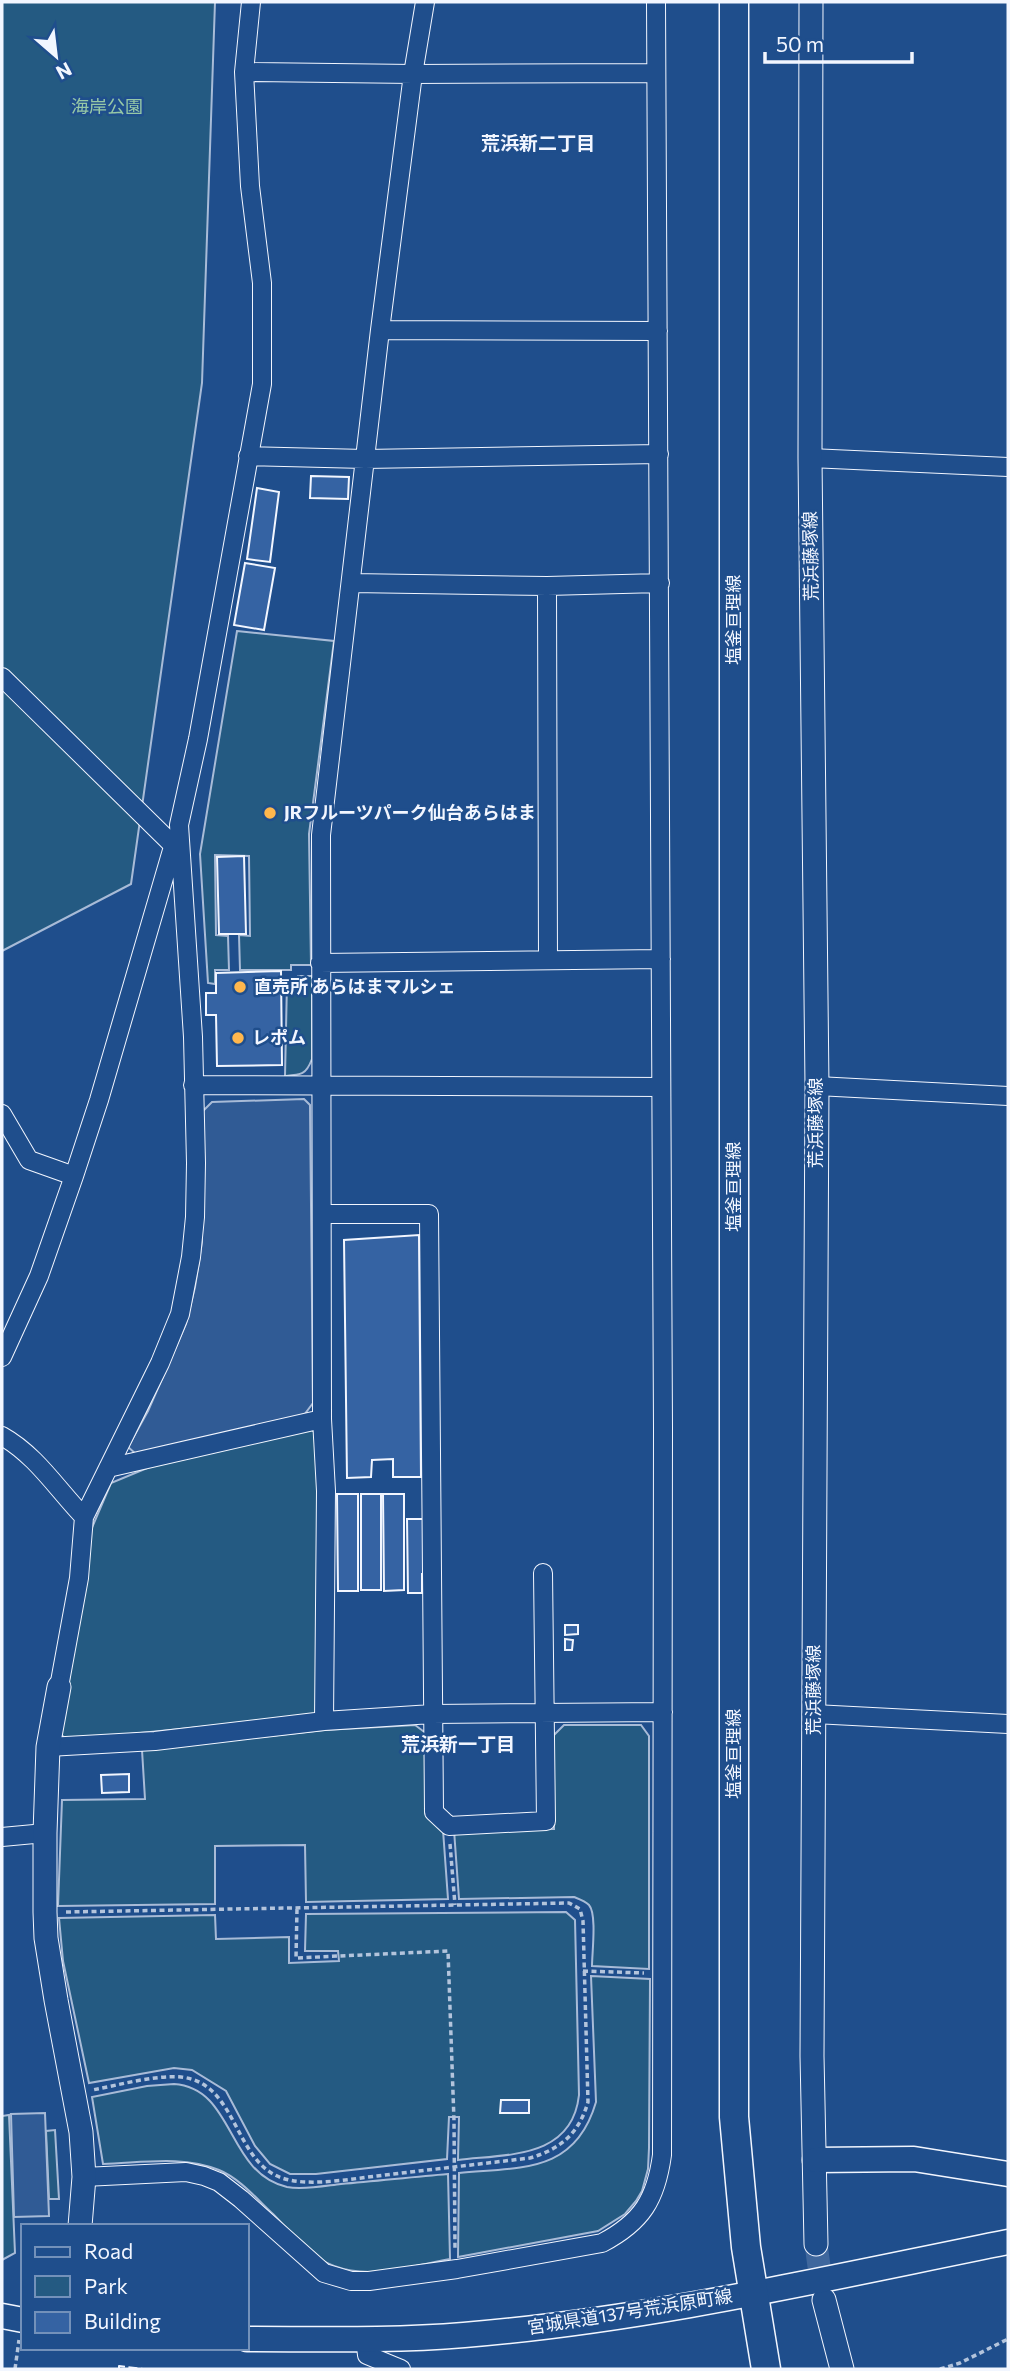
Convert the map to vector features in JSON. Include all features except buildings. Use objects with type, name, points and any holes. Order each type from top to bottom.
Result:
[{"type":"main road","name":"塩釜亘理線","points":[[734,2],[734,2116],[752,2293],[766,2369]]},
{"type":"main road","points":[[815,2160],[914,2159],[1008,2174]]},
{"type":"main road","name":"宮城県道137号荒浜原町線","points":[[248,2339],[365,2338],[503,2331],[694,2305],[1008,2242]]},
{"type":"main road","points":[[2,2316],[21,2320]]},
{"type":"street","points":[[2,1357],[39,1276],[99,1100],[179,825],[198,739],[262,384],[262,283],[250,186],[244,72],[251,2]]},
{"type":"street","points":[[324,1720],[326,1491],[322,1419],[321,835],[380,330],[413,74],[425,2]]},
{"type":"street","points":[[84,2177],[186,2172],[204,2176],[219,2182],[241,2199],[324,2273],[351,2281],[457,2269],[602,2243],[623,2232],[650,2202],[658,2181],[662,2155],[663,1712],[656,2]]},
{"type":"street","name":"荒浜藤塚線","points":[[811,2],[810,458],[817,1086],[812,2056],[816,2244]]},
{"type":"street","points":[[244,72],[656,73]]},
{"type":"street","points":[[380,330],[658,331]]},
{"type":"street","points":[[248,456],[365,459],[659,454]]},
{"type":"street","points":[[810,458],[1008,467]]},
{"type":"street","points":[[352,583],[547,586],[660,583]]},
{"type":"street","points":[[547,586],[548,960]]},
{"type":"street","points":[[2,677],[173,845]]},
{"type":"street","points":[[80,2224],[84,2177],[75,2092],[46,1938],[48,1747],[79,1578],[84,1517],[160,1363],[180,1314],[191,1257],[195,1217],[194,1085],[179,825]]},
{"type":"street","points":[[320,963],[661,960]]},
{"type":"street","points":[[194,1085],[661,1087]]},
{"type":"street","points":[[817,1086],[1008,1096]]},
{"type":"street","points":[[2,1114],[29,1160],[74,1176]]},
{"type":"street","points":[[323,1214],[429,1214],[434,1812],[449,1826],[546,1821],[543,1573]]},
{"type":"street","points":[[108,1468],[322,1419]]},
{"type":"street","points":[[2,1436],[18,1445],[84,1517]]},
{"type":"street","points":[[48,1747],[155,1741],[324,1720],[432,1714],[663,1712]]},
{"type":"street","points":[[814,1714],[1008,1724]]},
{"type":"street","points":[[2,1837],[45,1833]]},
{"type":"street","points":[[824,2300],[842,2369]]},
{"type":"street","points":[[365,2338],[367,2355],[401,2369]]},
{"type":"path","points":[[449,1834],[455,1905]]},
{"type":"path","points":[[57,1912],[569,1903],[580,1909],[583,1921],[588,2102],[584,2117],[575,2131],[564,2143],[545,2154],[343,2180],[296,2181],[282,2178],[259,2164],[219,2097],[183,2077],[86,2090]]},
{"type":"path","points":[[297,1909],[296,1958],[448,1951],[455,2259]]},
{"type":"path","points":[[583,1971],[652,1973]]},
{"type":"path","points":[[15,2369],[21,2332]]},
{"type":"path","points":[[940,2369],[969,2359],[1008,2339]]},
{"type":"green space","name":"海岸公園","points":[[2,2],[215,2],[202,383],[131,884],[2,951]]},
{"type":"green space","points":[[237,631],[334,641],[309,834],[311,965],[291,965],[291,970],[240,970],[239,935],[250,936],[249,856],[215,855],[216,935],[228,936],[229,970],[215,970],[215,984],[208,983],[200,854]]},
{"type":"green space","points":[[298,976],[312,976],[312,1059],[302,1073],[285,1076],[287,982],[297,981]]},
{"type":"green space","points":[[309,1428],[321,1437],[320,1707],[312,1716],[69,1740],[61,1735],[91,1530],[111,1483],[152,1466]]},
{"type":"green space","points":[[415,1725],[427,1734],[443,1830],[448,1899],[306,1902],[305,1845],[215,1846],[215,1904],[58,1906],[62,1800],[145,1799],[142,1750],[324,1730]]},
{"type":"green space","points":[[564,1725],[641,1725],[649,1736],[649,1969],[592,1966],[591,1910],[589,1905],[574,1897],[459,1899],[454,1830],[554,1829],[554,1735]]},
{"type":"green space","points":[[566,1912],[575,1920],[579,2095],[574,2116],[564,2131],[551,2142],[516,2154],[458,2160],[459,2117],[449,2117],[447,2159],[316,2174],[290,2174],[270,2164],[255,2146],[226,2091],[192,2070],[174,2068],[89,2083],[63,1961],[59,1918],[215,1915],[216,1939],[289,1937],[289,1963],[339,1961],[338,1951],[305,1951],[306,1914]],"holes":[[[501,2100],[529,2100],[529,2113],[501,2113]]]},
{"type":"green space","points":[[591,1976],[650,1979],[649,2148],[648,2169],[642,2191],[625,2214],[598,2231],[458,2257],[459,2173],[524,2167],[543,2162],[560,2155],[574,2143],[587,2125],[596,2102]]},
{"type":"green space","points":[[174,2084],[194,2089],[209,2100],[252,2166],[267,2179],[287,2187],[314,2187],[448,2174],[450,2259],[377,2272],[348,2270],[317,2257],[248,2189],[219,2170],[176,2161],[103,2164],[92,2097],[147,2086]]},
{"type":"green space","points":[[9,2115],[15,2253],[2,2260],[2,2116]]},
{"type":"green space","points":[[55,2130],[59,2199],[49,2199],[46,2131]]},
{"type":"shaded area","points":[[304,1099],[310,1105],[313,1403],[304,1415],[136,1454],[128,1447],[148,1411],[186,1324],[195,1287],[202,1242],[202,1112],[212,1102]]},
{"type":"shaded area","points":[[45,2113],[49,2216],[14,2217],[11,2114]]},
{"type":"tunnel","points":[[816,2244],[823,2296]]},
{"type":"fence","points":[[119,2369],[119,2366],[143,2369]]},
{"type":"fence","points":[[269,2369],[281,2369]]},
{"type":"place","name":"JRフルーツパーク仙台あらはま","points":[[270,813]]},
{"type":"place","name":"直売所 あらはまマルシェ","points":[[240,987]]},
{"type":"place","name":"レポム","points":[[238,1038]]},
{"type":"district","name":"荒浜新二丁目","points":[[538,143]]},
{"type":"district","name":"荒浜新一丁目","points":[[458,1744]]}]
